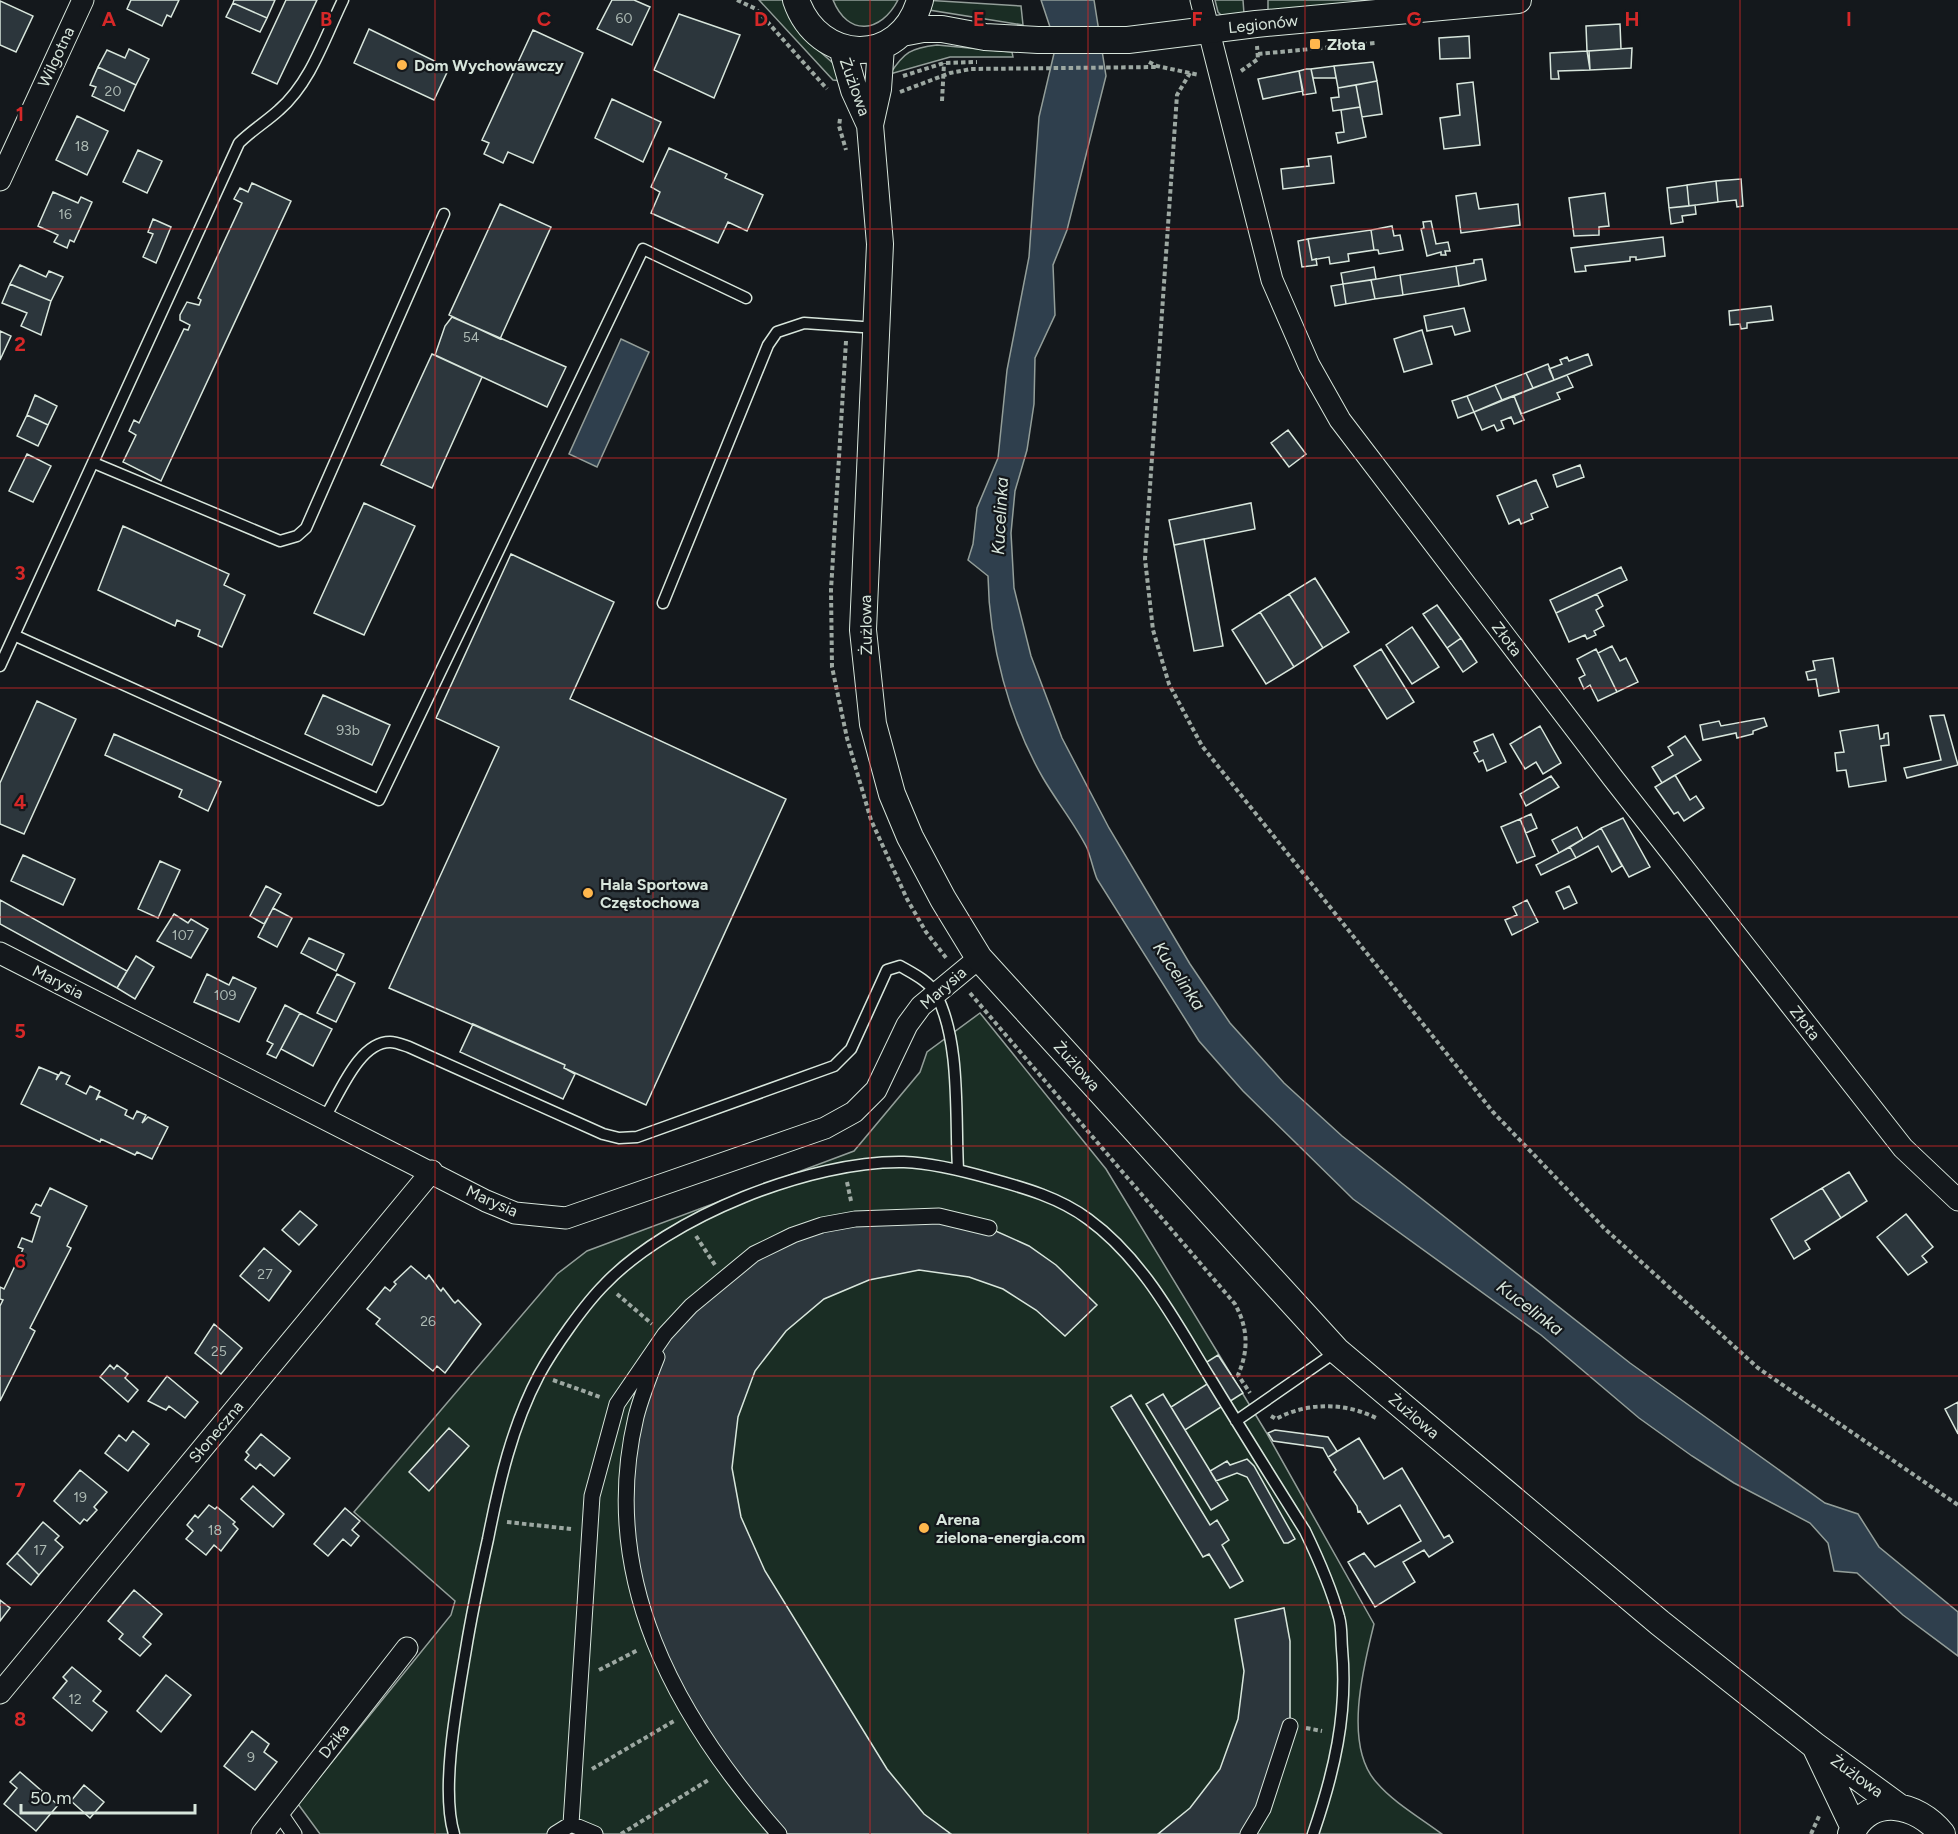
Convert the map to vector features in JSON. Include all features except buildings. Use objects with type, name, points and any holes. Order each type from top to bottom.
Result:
[{"type":"street","name":"Wilgotna","points":[[0,180],[83,0]]},
{"type":"street","points":[[796,0],[801,15],[811,30],[825,41],[842,48],[861,51],[881,47],[902,33],[916,14],[920,0]]},
{"type":"street","name":"Złota","points":[[1201,0],[1272,280],[1309,365],[1340,420],[1613,778],[1895,1139],[1958,1200]]},
{"type":"street","name":"Legionów","points":[[902,33],[923,29],[942,29],[986,49],[1038,40],[1128,40],[1518,0]]},
{"type":"street","name":"Żużlowa","points":[[881,47],[878,89],[870,125],[880,244],[863,630],[873,724],[892,794],[910,837],[943,899],[979,958],[1337,1351],[1660,1623],[1814,1745],[1899,1807],[1917,1811],[1931,1821],[1942,1834]]},
{"type":"street","name":"Żużlowa","points":[[842,48],[854,90],[870,125]]},
{"type":"street","name":"Marysia","points":[[0,953],[515,1213],[566,1218],[825,1128],[854,1112],[876,1090],[907,1025],[921,1006],[979,958]]},
{"type":"street","name":"Słoneczna","points":[[0,1694],[432,1171]]},
{"type":"street","points":[[571,1824],[588,1530],[592,1496],[617,1404],[665,1335],[691,1306],[754,1254],[793,1235],[822,1225],[855,1219],[939,1216],[989,1228]]},
{"type":"street","points":[[665,1335],[636,1417],[628,1488],[626,1531],[642,1614],[653,1642],[690,1712],[726,1769],[779,1834]]},
{"type":"street","name":"Dzika","points":[[262,1834],[407,1648]]},
{"type":"street","points":[[1248,1834],[1263,1809],[1290,1726]]},
{"type":"street","name":"Żużlowa","points":[[1814,1745],[1852,1831]]},
{"type":"street","points":[[1852,1831],[1866,1816],[1882,1809],[1899,1807]]},
{"type":"street","points":[[279,1812],[294,1834]]},
{"type":"street","points":[[555,1834],[571,1824]]},
{"type":"street","points":[[571,1824],[595,1834]]},
{"type":"lane","points":[[0,666],[16,636],[239,143],[257,125],[280,110],[306,78],[343,0]]},
{"type":"lane","points":[[94,463],[280,542],[297,536],[306,528],[444,214]]},
{"type":"lane","points":[[16,636],[379,801],[643,249],[746,298]]},
{"type":"lane","points":[[663,603],[768,345],[777,332],[804,323],[877,328]]},
{"type":"lane","points":[[326,1117],[363,1053],[374,1046],[391,1042],[409,1047],[603,1134],[619,1138],[637,1137],[834,1066],[851,1049],[887,970],[900,966],[926,983],[936,993],[951,1042],[958,1169]]},
{"type":"lane","points":[[454,1834],[449,1817],[454,1722],[469,1625],[502,1467],[539,1375],[604,1284],[649,1248],[688,1223],[735,1200],[844,1167],[904,1162],[958,1169],[1049,1197],[1087,1218],[1124,1250],[1156,1291],[1305,1531],[1321,1565],[1340,1619],[1345,1677],[1341,1734],[1329,1789],[1313,1834]]},
{"type":"lane","points":[[1236,1421],[1337,1351]]},
{"type":"path","points":[[737,0],[744,1],[756,9],[831,93]]},
{"type":"path","points":[[1258,54],[1375,43]]},
{"type":"path","points":[[1231,76],[1258,60],[1257,47]]},
{"type":"path","points":[[896,78],[986,49]]},
{"type":"path","points":[[942,101],[944,63]]},
{"type":"path","points":[[892,87],[896,94],[944,76],[971,69],[998,68],[1148,68],[1157,66],[1207,77]]},
{"type":"path","points":[[1190,73],[1178,95],[1145,559],[1153,630],[1169,684],[1202,746],[1493,1112],[1604,1228],[1758,1368],[1958,1505]]},
{"type":"path","points":[[847,338],[831,590],[832,667],[847,738],[871,819],[907,899],[926,932],[972,996],[1235,1304],[1243,1318],[1246,1333],[1244,1362],[1238,1375],[1259,1407],[1276,1419],[1289,1412],[1323,1406],[1352,1409],[1384,1423]]},
{"type":"path","points":[[844,1167],[855,1219]]},
{"type":"path","points":[[688,1223],[723,1279]]},
{"type":"path","points":[[604,1284],[665,1335]]},
{"type":"path","points":[[539,1375],[617,1404]]},
{"type":"path","points":[[491,1521],[588,1530]]},
{"type":"path","points":[[580,1681],[653,1642]]},
{"type":"path","points":[[573,1780],[690,1712]]},
{"type":"path","points":[[1290,1726],[1341,1734]]},
{"type":"path","points":[[621,1834],[726,1769]]},
{"type":"path","points":[[1811,1834],[1823,1807]]},
{"type":"green space","points":[[759,0],[788,0],[809,42],[834,64],[843,81],[833,80]]},
{"type":"green space","points":[[833,0],[898,0],[883,19],[865,26],[856,25],[847,20],[839,12]]},
{"type":"green space","points":[[924,0],[1021,6],[1023,25],[923,9]]},
{"type":"green space","points":[[1215,0],[1243,0],[1244,14],[1221,15]]},
{"type":"green space","points":[[1268,0],[1375,0],[1268,12]]},
{"type":"green space","points":[[937,45],[1012,52],[1013,57],[950,57],[890,74],[909,52]]},
{"type":"green space","points":[[980,1013],[1106,1169],[1266,1432],[1374,1624],[1365,1662],[1359,1706],[1358,1728],[1367,1768],[1377,1783],[1391,1797],[1442,1834],[320,1834],[298,1804],[451,1615],[455,1601],[354,1512],[557,1274],[587,1251],[854,1151],[920,1072],[927,1052]]},
{"type":"water","name":"Kucelinka","points":[[1041,0],[1094,0],[1106,76],[1067,230],[1053,265],[1055,315],[1035,358],[1034,404],[1027,450],[1015,491],[1011,533],[1014,588],[1031,656],[1062,738],[1109,828],[1190,964],[1230,1023],[1284,1083],[1342,1136],[1630,1363],[1825,1503],[1858,1514],[1879,1547],[1958,1612],[1958,1656],[1903,1615],[1857,1573],[1834,1571],[1828,1543],[1810,1523],[1734,1483],[1692,1456],[1639,1418],[1541,1335],[1353,1199],[1243,1091],[1199,1041],[1097,879],[1087,848],[1043,778],[1020,731],[997,654],[989,602],[988,576],[968,560],[973,544],[977,508],[998,458],[1007,370],[1029,257],[1039,117],[1056,45]]},
{"type":"water","points":[[621,339],[649,352],[597,467],[569,454]]},
{"type":"place","name":"Złota","points":[[1315,44]]},
{"type":"place","name":"Dom Wychowawczy","points":[[402,65]]},
{"type":"place","name":"Hala Sportowa Częstochowa","points":[[588,893]]},
{"type":"place","name":"Arena zielona-energia.com","points":[[924,1528]]}]
